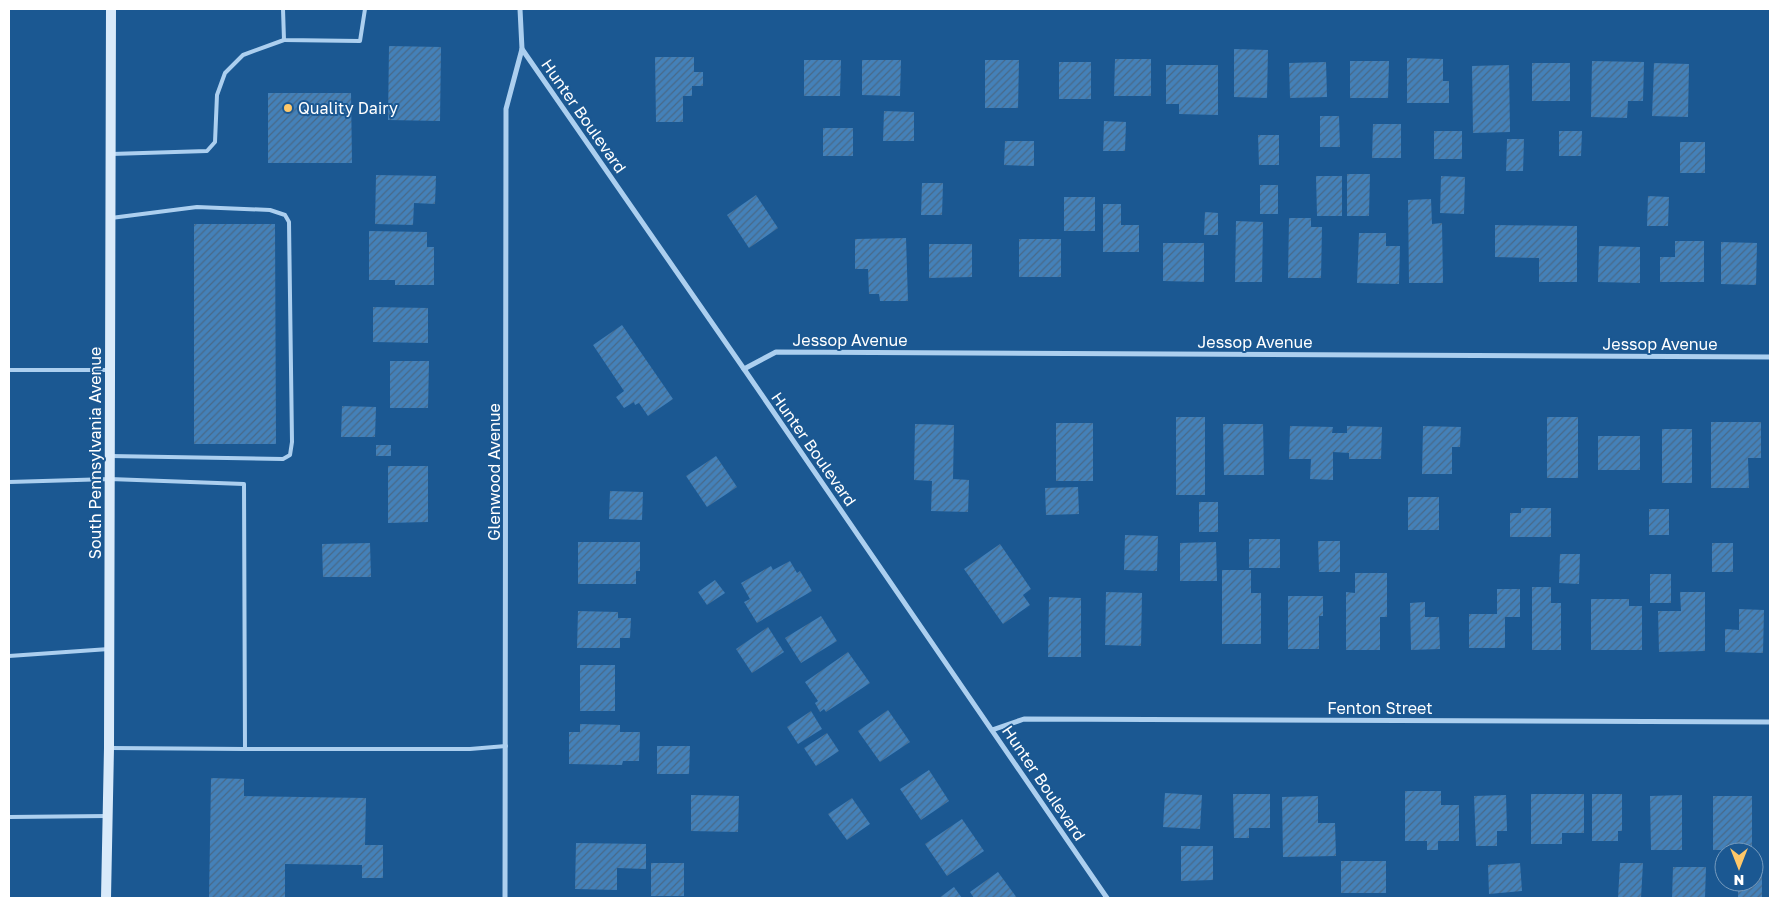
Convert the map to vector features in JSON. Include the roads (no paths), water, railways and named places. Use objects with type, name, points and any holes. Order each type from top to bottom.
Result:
[{"type":"main road","name":"South Pennsylvania Avenue","points":[[106,898],[109,816],[111,9]]},
{"type":"street","name":"Hunter Boulevard","points":[[520,9],[522,49],[1107,898]]},
{"type":"street","name":"Glenwood Avenue","points":[[505,898],[506,109],[522,49]]},
{"type":"street","name":"Jessop Avenue","points":[[744,369],[776,352],[1770,357]]},
{"type":"street","name":"Fenton Street","points":[[992,730],[1024,719],[1770,722]]},
{"type":"lane","points":[[283,9],[284,40]]},
{"type":"lane","points":[[111,154],[206,151],[215,142],[218,95],[225,73],[243,54],[284,40],[360,41],[365,9]]},
{"type":"lane","points":[[110,218],[197,207],[270,210],[285,215],[289,222],[292,442],[290,454],[283,460],[110,456]]},
{"type":"lane","points":[[9,370],[110,370]]},
{"type":"lane","points":[[9,482],[110,479],[244,484],[245,749]]},
{"type":"lane","points":[[9,656],[109,649]]},
{"type":"lane","points":[[109,748],[470,749],[506,746]]},
{"type":"lane","points":[[9,817],[109,816]]},
{"type":"place","name":"Quality Dairy","points":[[288,108]]}]
